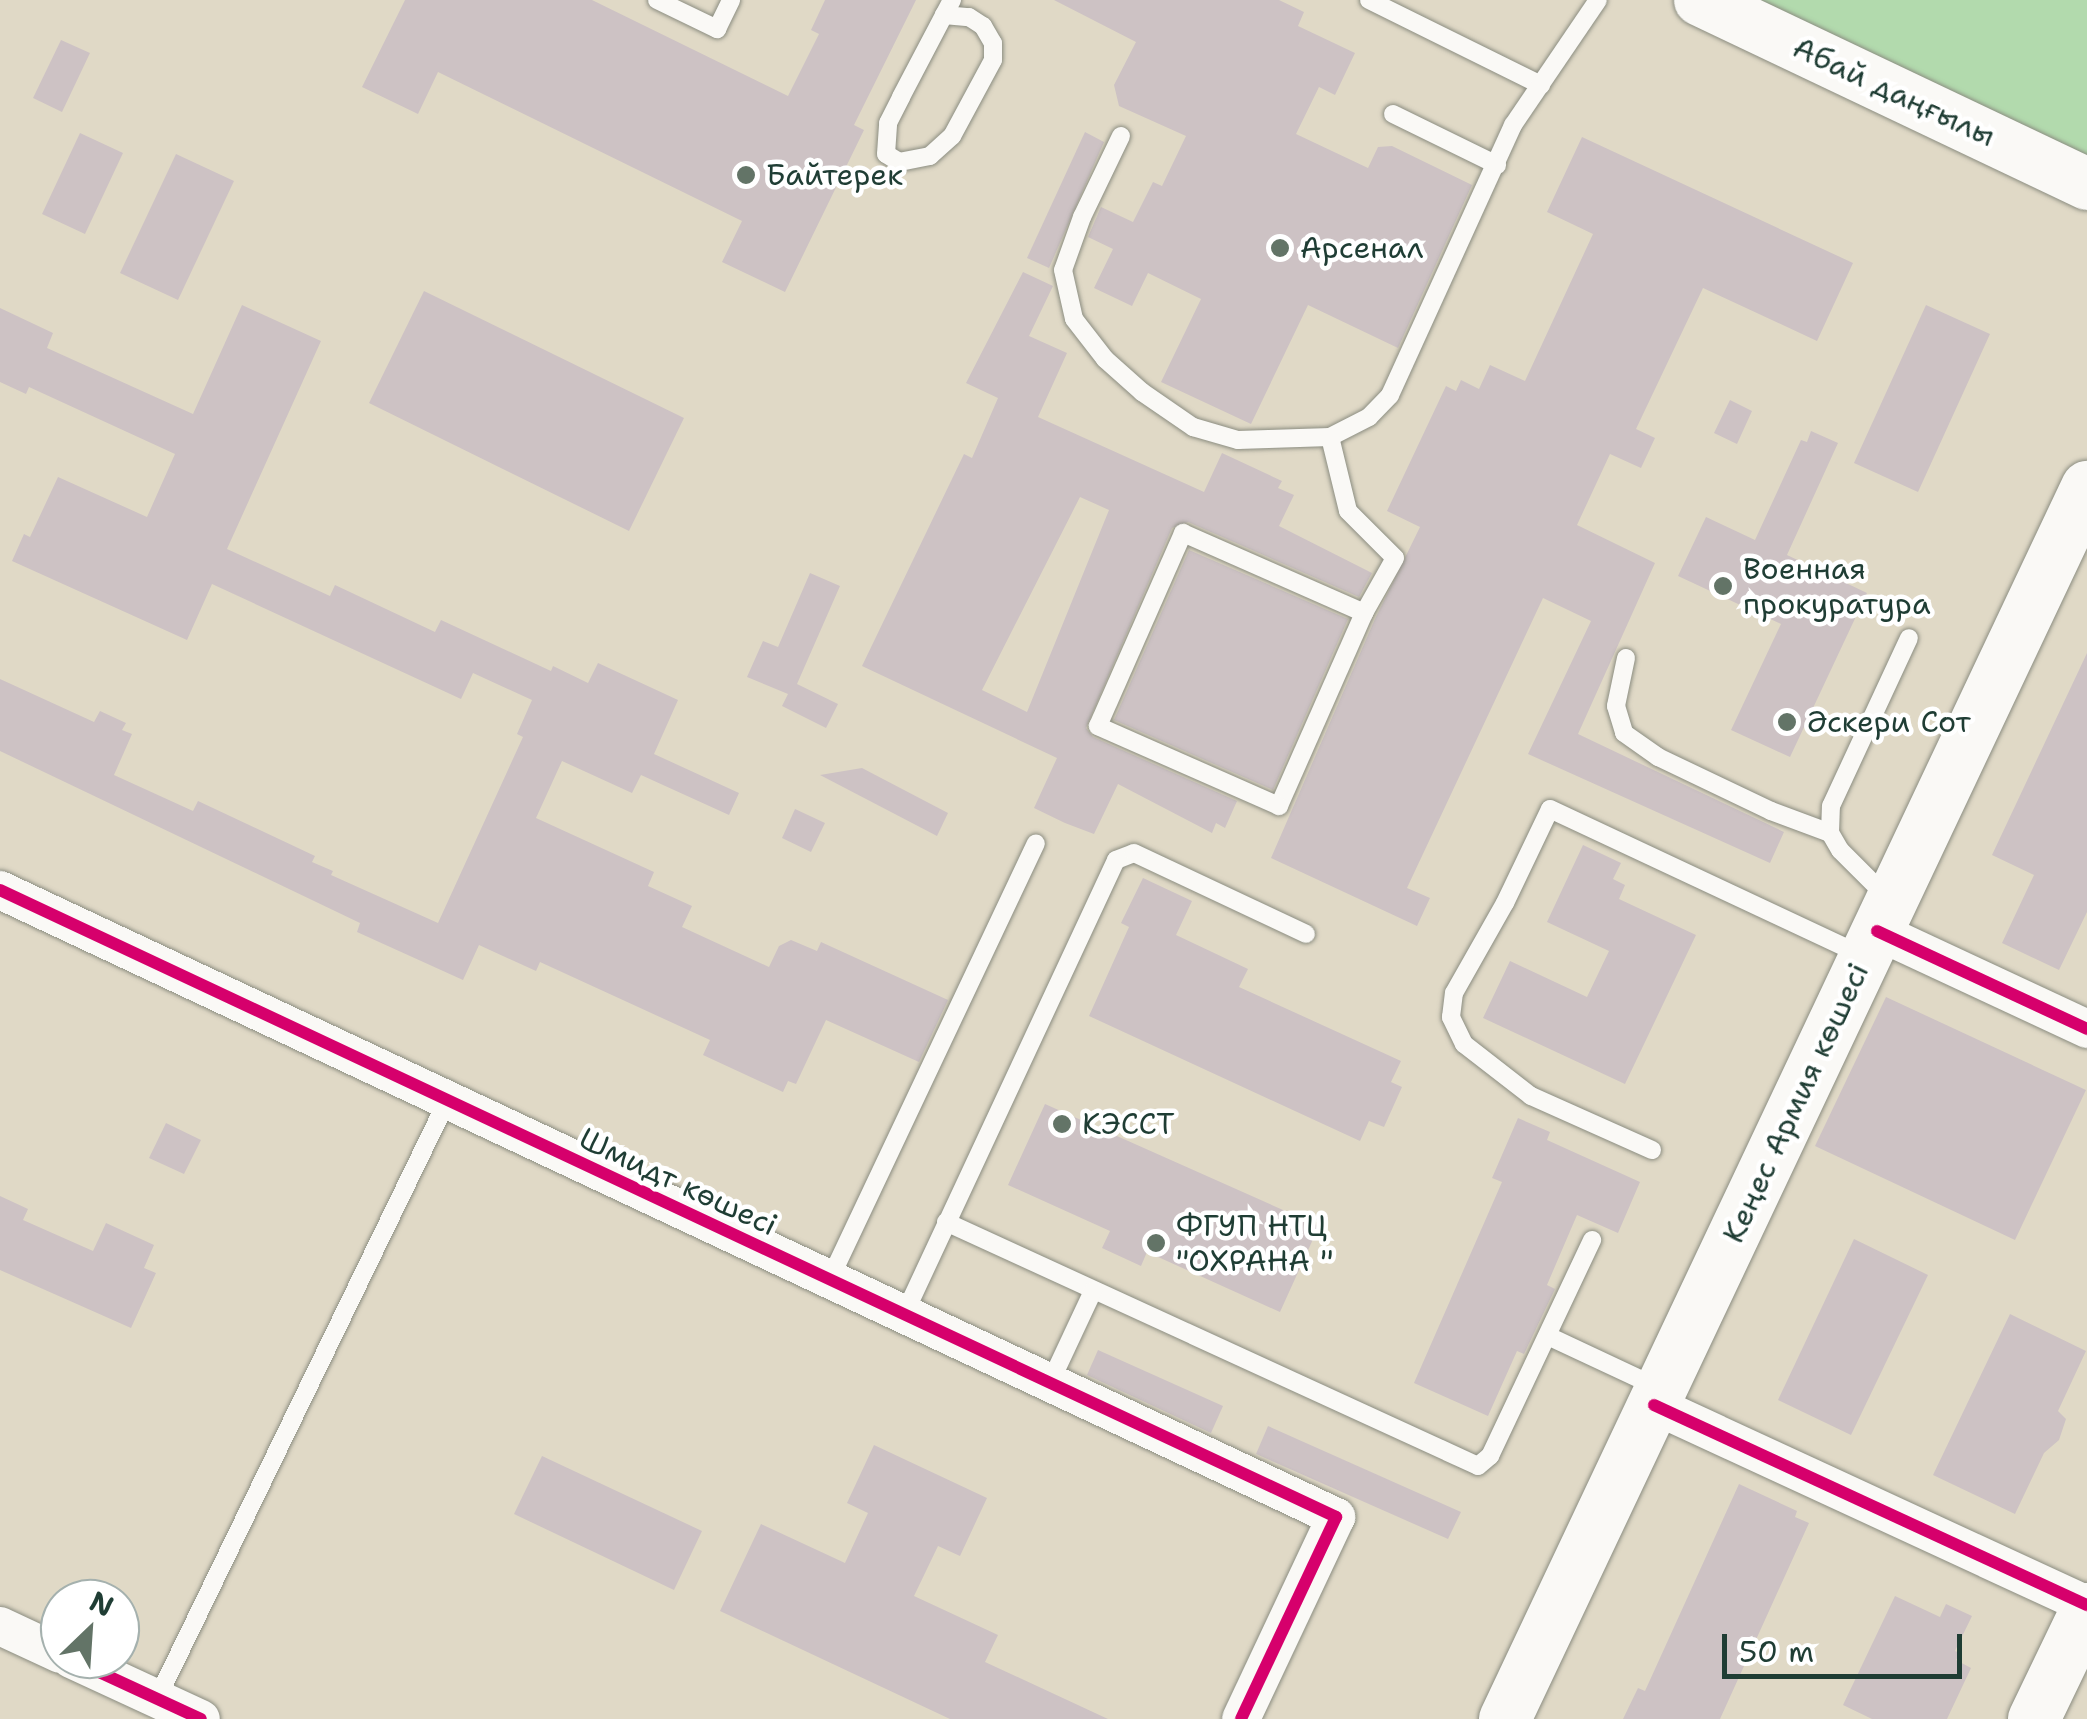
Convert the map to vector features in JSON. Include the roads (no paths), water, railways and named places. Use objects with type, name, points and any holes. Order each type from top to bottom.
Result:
[{"type":"main road","name":"Абай даңғылы","points":[[1700,0],[2087,184]]},
{"type":"main road","name":"Кеңес Армия көшесі","points":[[1505,1719],[2087,487]]},
{"type":"main road","points":[[2034,1719],[2087,1607]]},
{"type":"street","name":"Шмидт көшесі","points":[[0,890],[1049,1386],[1336,1517],[1241,1719]]},
{"type":"street","points":[[1878,930],[2087,1030]]},
{"type":"street","points":[[1657,1397],[2087,1607]]},
{"type":"street","points":[[0,1626],[40,1645]]},
{"type":"street","points":[[113,1679],[201,1719]]},
{"type":"lane","points":[[657,0],[717,30],[731,0]]},
{"type":"lane","points":[[1369,0],[1541,85]]},
{"type":"lane","points":[[1121,136],[1082,216],[1062,270],[1074,319],[1130,381],[1193,427],[1238,440],[1330,436],[1369,417],[1390,395],[1513,125],[1598,0]]},
{"type":"lane","points":[[948,7],[983,26],[994,43],[993,60],[952,136],[930,156],[899,162],[886,154],[888,123],[948,7]]},
{"type":"lane","points":[[1394,114],[1497,166]]},
{"type":"lane","points":[[1330,436],[1348,511],[1395,558],[1364,613],[1280,806],[1098,726],[1183,533],[1364,613]]},
{"type":"lane","points":[[1878,930],[1830,833],[1832,806],[1908,638]]},
{"type":"lane","points":[[1626,658],[1616,706],[1624,733],[1658,757],[1830,833]]},
{"type":"lane","points":[[1652,1150],[1531,1096],[1464,1044],[1451,1017],[1454,993],[1506,903],[1550,810],[1878,930]]},
{"type":"lane","points":[[828,1281],[1036,844]]},
{"type":"lane","points":[[904,1317],[1116,860],[1134,852],[1306,934]]},
{"type":"lane","points":[[157,1700],[447,1100]]},
{"type":"lane","points":[[946,1222],[1478,1466],[1490,1456],[1592,1240]]},
{"type":"lane","points":[[1049,1386],[1093,1291]]},
{"type":"lane","points":[[1548,1336],[1657,1397]]},
{"type":"place","name":"Байтерек","points":[[746,175]]},
{"type":"place","name":"Арсенал","points":[[1280,248]]},
{"type":"place","name":"Военная прокуратура","points":[[1723,586]]},
{"type":"place","name":"Әскери Сот","points":[[1787,722]]},
{"type":"place","name":"КЭССТ","points":[[1062,1124]]},
{"type":"place","name":"ФГУП НТЦ \"ОХРАНА \"","points":[[1156,1243]]}]
